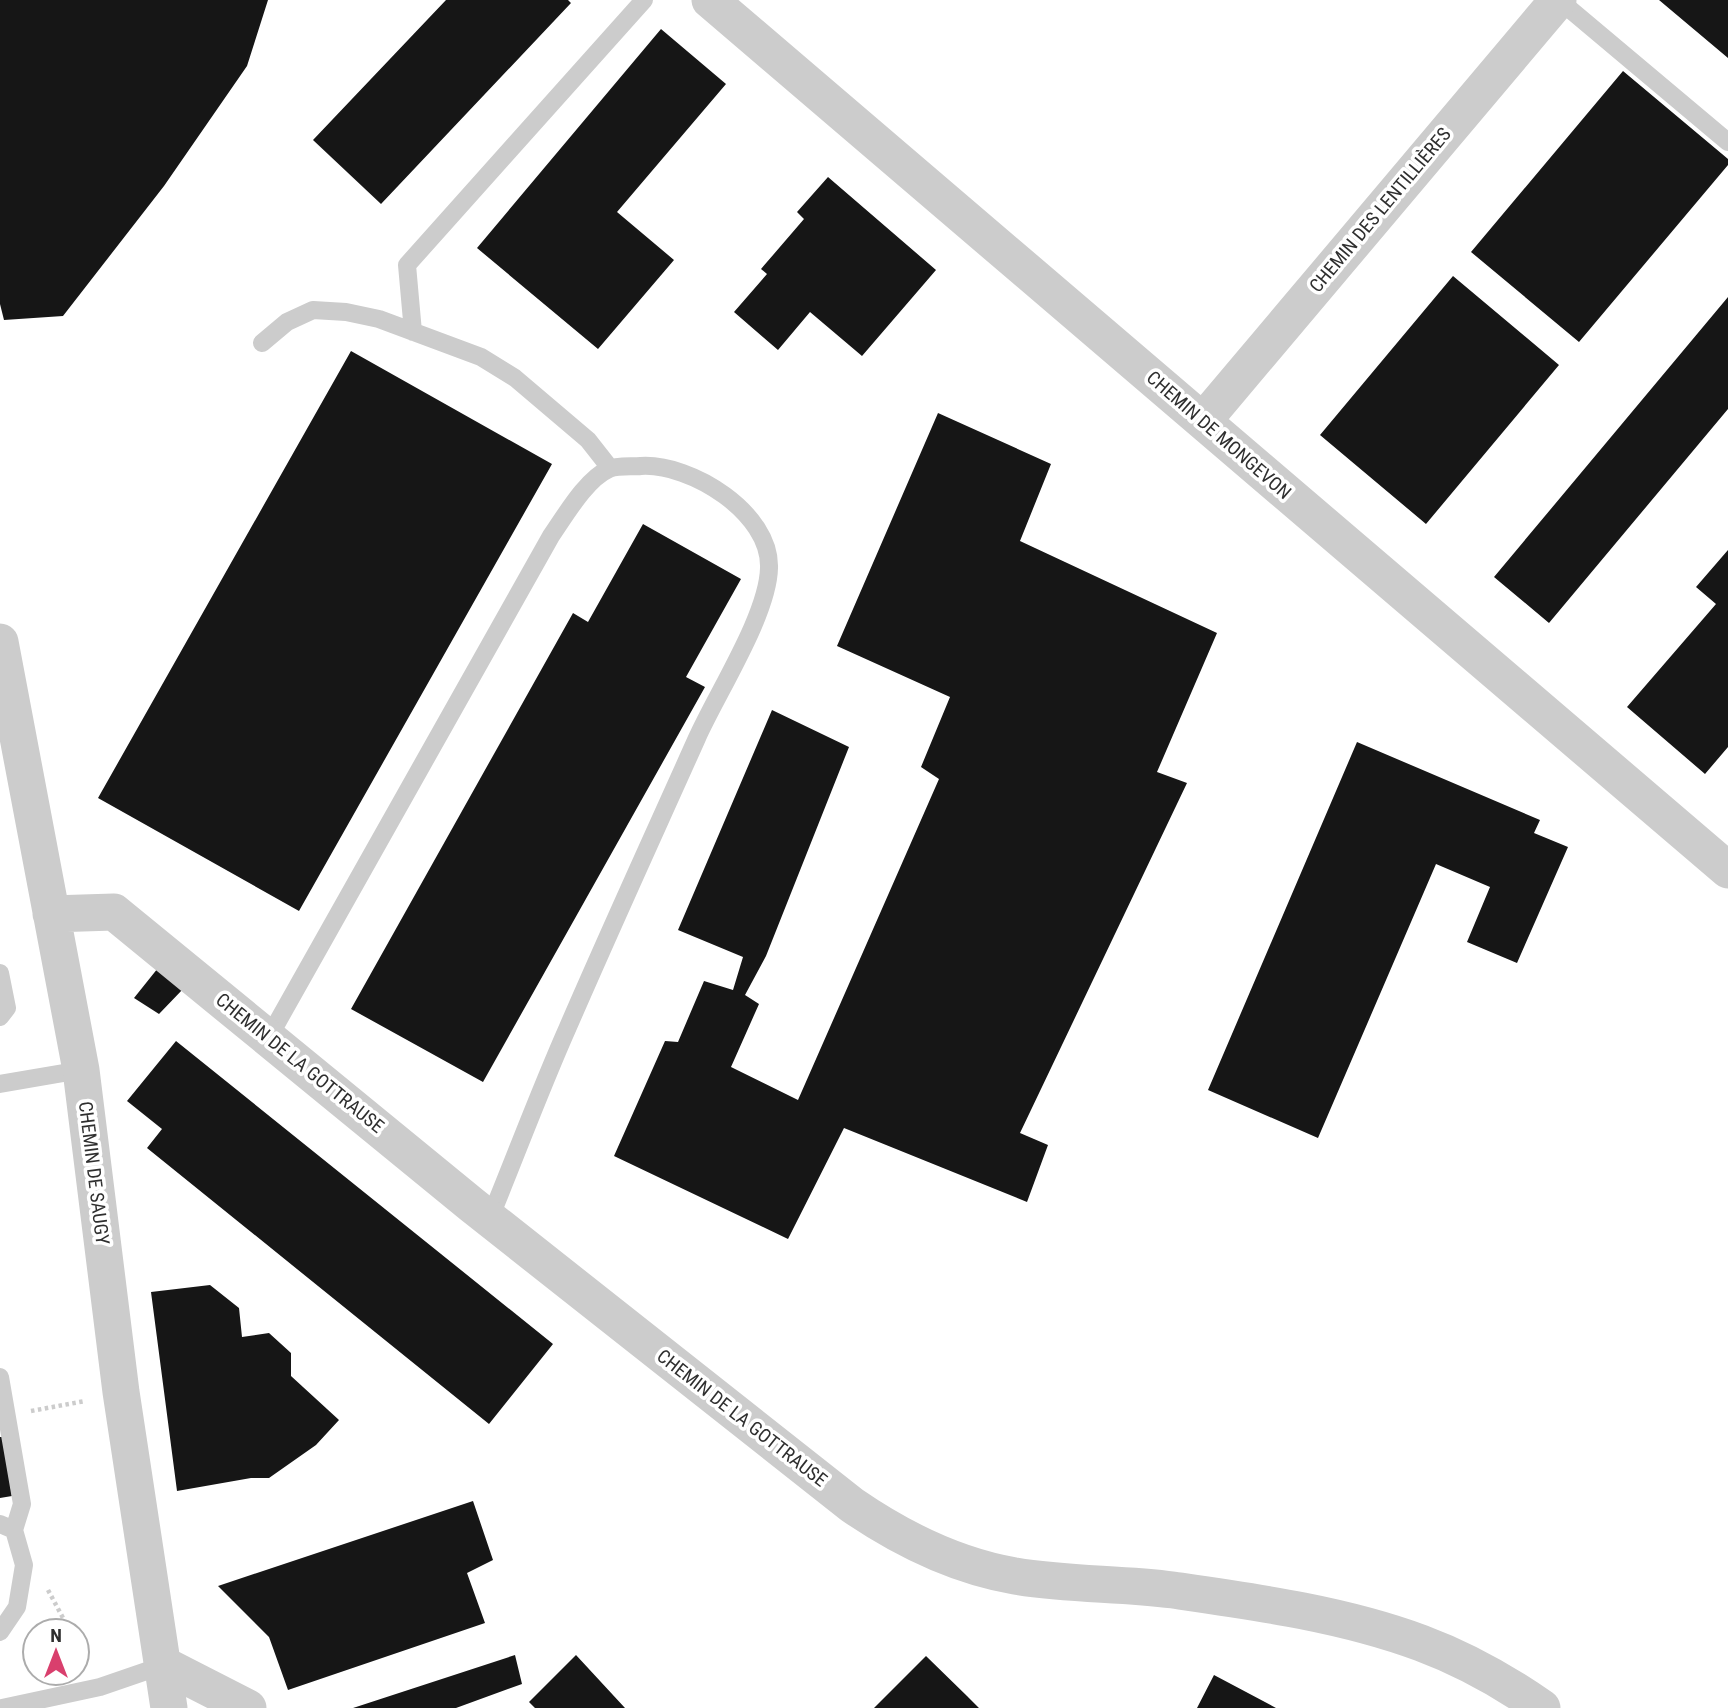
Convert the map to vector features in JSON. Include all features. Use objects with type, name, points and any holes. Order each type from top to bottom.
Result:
[{"type":"street","name":"CHEMIN DE MONGEVON","points":[[710,0],[1728,870]]},
{"type":"street","name":"CHEMIN DES LENTILLIÈRES","points":[[1203,421],[1558,0]]},
{"type":"street","name":"CHEMIN DE SAUGY","points":[[0,642],[81,1070],[123,1405],[169,1708]]},
{"type":"street","name":"CHEMIN DE LA GOTTRAUSE","points":[[51,914],[114,912],[490,1218],[883,1527],[934,1551],[982,1569],[1014,1576],[1172,1590],[1297,1609],[1374,1629],[1421,1643],[1459,1660],[1513,1688],[1542,1708]]},
{"type":"street","points":[[164,1665],[248,1708]]},
{"type":"lane","points":[[413,332],[407,265],[644,0]]},
{"type":"lane","points":[[1558,0],[1728,142]]},
{"type":"lane","points":[[262,343],[287,322],[313,310],[346,312],[379,319],[481,357],[515,378],[588,440],[610,468]]},
{"type":"lane","points":[[269,1037],[551,536],[580,492],[610,468],[656,465],[686,473],[732,502],[755,524],[767,545],[769,569],[760,607],[704,723],[567,1029],[490,1218]]},
{"type":"lane","points":[[0,973],[7,1008],[0,1017]]},
{"type":"lane","points":[[0,1084],[81,1070]]},
{"type":"lane","points":[[0,1377],[22,1504],[7,1527],[24,1565],[17,1607],[0,1632]]},
{"type":"lane","points":[[2,1708],[100,1687],[164,1665]]},
{"type":"path","points":[[6,1415],[88,1401]]},
{"type":"building","points":[[0,0],[268,0],[247,66],[164,186],[63,316],[4,320],[0,304]]},
{"type":"building","points":[[446,0],[568,0],[571,3],[381,204],[313,140]]},
{"type":"building","points":[[1659,0],[1728,0],[1728,58]]},
{"type":"building","points":[[661,29],[726,84],[617,212],[674,260],[598,349],[477,248]]},
{"type":"building","points":[[1623,71],[1728,159],[1728,165],[1579,342],[1471,252]]},
{"type":"building","points":[[828,177],[936,270],[862,356],[810,312],[778,350],[734,312],[767,274],[761,269],[804,219],[797,212]]},
{"type":"building","points":[[1453,276],[1559,365],[1426,524],[1320,435]]},
{"type":"building","points":[[1728,297],[1728,409],[1549,623],[1494,577]]},
{"type":"building","points":[[351,351],[552,464],[299,911],[98,798]]},
{"type":"building","points":[[938,413],[1051,464],[1020,541],[1217,633],[1157,772],[1187,783],[1020,1133],[1048,1145],[1027,1202],[844,1128],[788,1239],[614,1156],[665,1041],[678,1042],[704,981],[733,990],[743,957],[678,930],[772,710],[849,747],[766,956],[745,995],[759,1004],[731,1067],[798,1100],[939,779],[921,767],[950,697],[837,646]]},
{"type":"building","points":[[643,524],[741,579],[686,677],[705,687],[483,1082],[351,1009],[573,613],[588,622]]},
{"type":"building","points":[[1728,550],[1728,747],[1705,774],[1627,707],[1716,604],[1696,587]]},
{"type":"building","points":[[1357,742],[1540,820],[1534,833],[1568,847],[1517,963],[1467,942],[1490,887],[1436,864],[1318,1138],[1208,1090]]},
{"type":"building","points":[[158,968],[184,988],[159,1014],[134,998]]},
{"type":"building","points":[[176,1041],[553,1344],[489,1424],[147,1148],[162,1129],[127,1101]]},
{"type":"building","points":[[210,1285],[239,1308],[242,1337],[269,1333],[291,1353],[291,1376],[339,1420],[316,1445],[269,1478],[251,1478],[177,1491],[151,1292]]},
{"type":"building","points":[[0,1437],[3,1437],[12,1496],[0,1498]]},
{"type":"building","points":[[473,1501],[493,1560],[467,1573],[485,1623],[288,1690],[269,1637],[218,1586]]},
{"type":"building","points":[[515,1655],[522,1684],[456,1708],[353,1708]]},
{"type":"building","points":[[576,1655],[625,1708],[535,1708],[529,1702]]},
{"type":"building","points":[[926,1656],[967,1696],[979,1708],[874,1708]]},
{"type":"building","points":[[1214,1675],[1276,1708],[1197,1708]]}]
